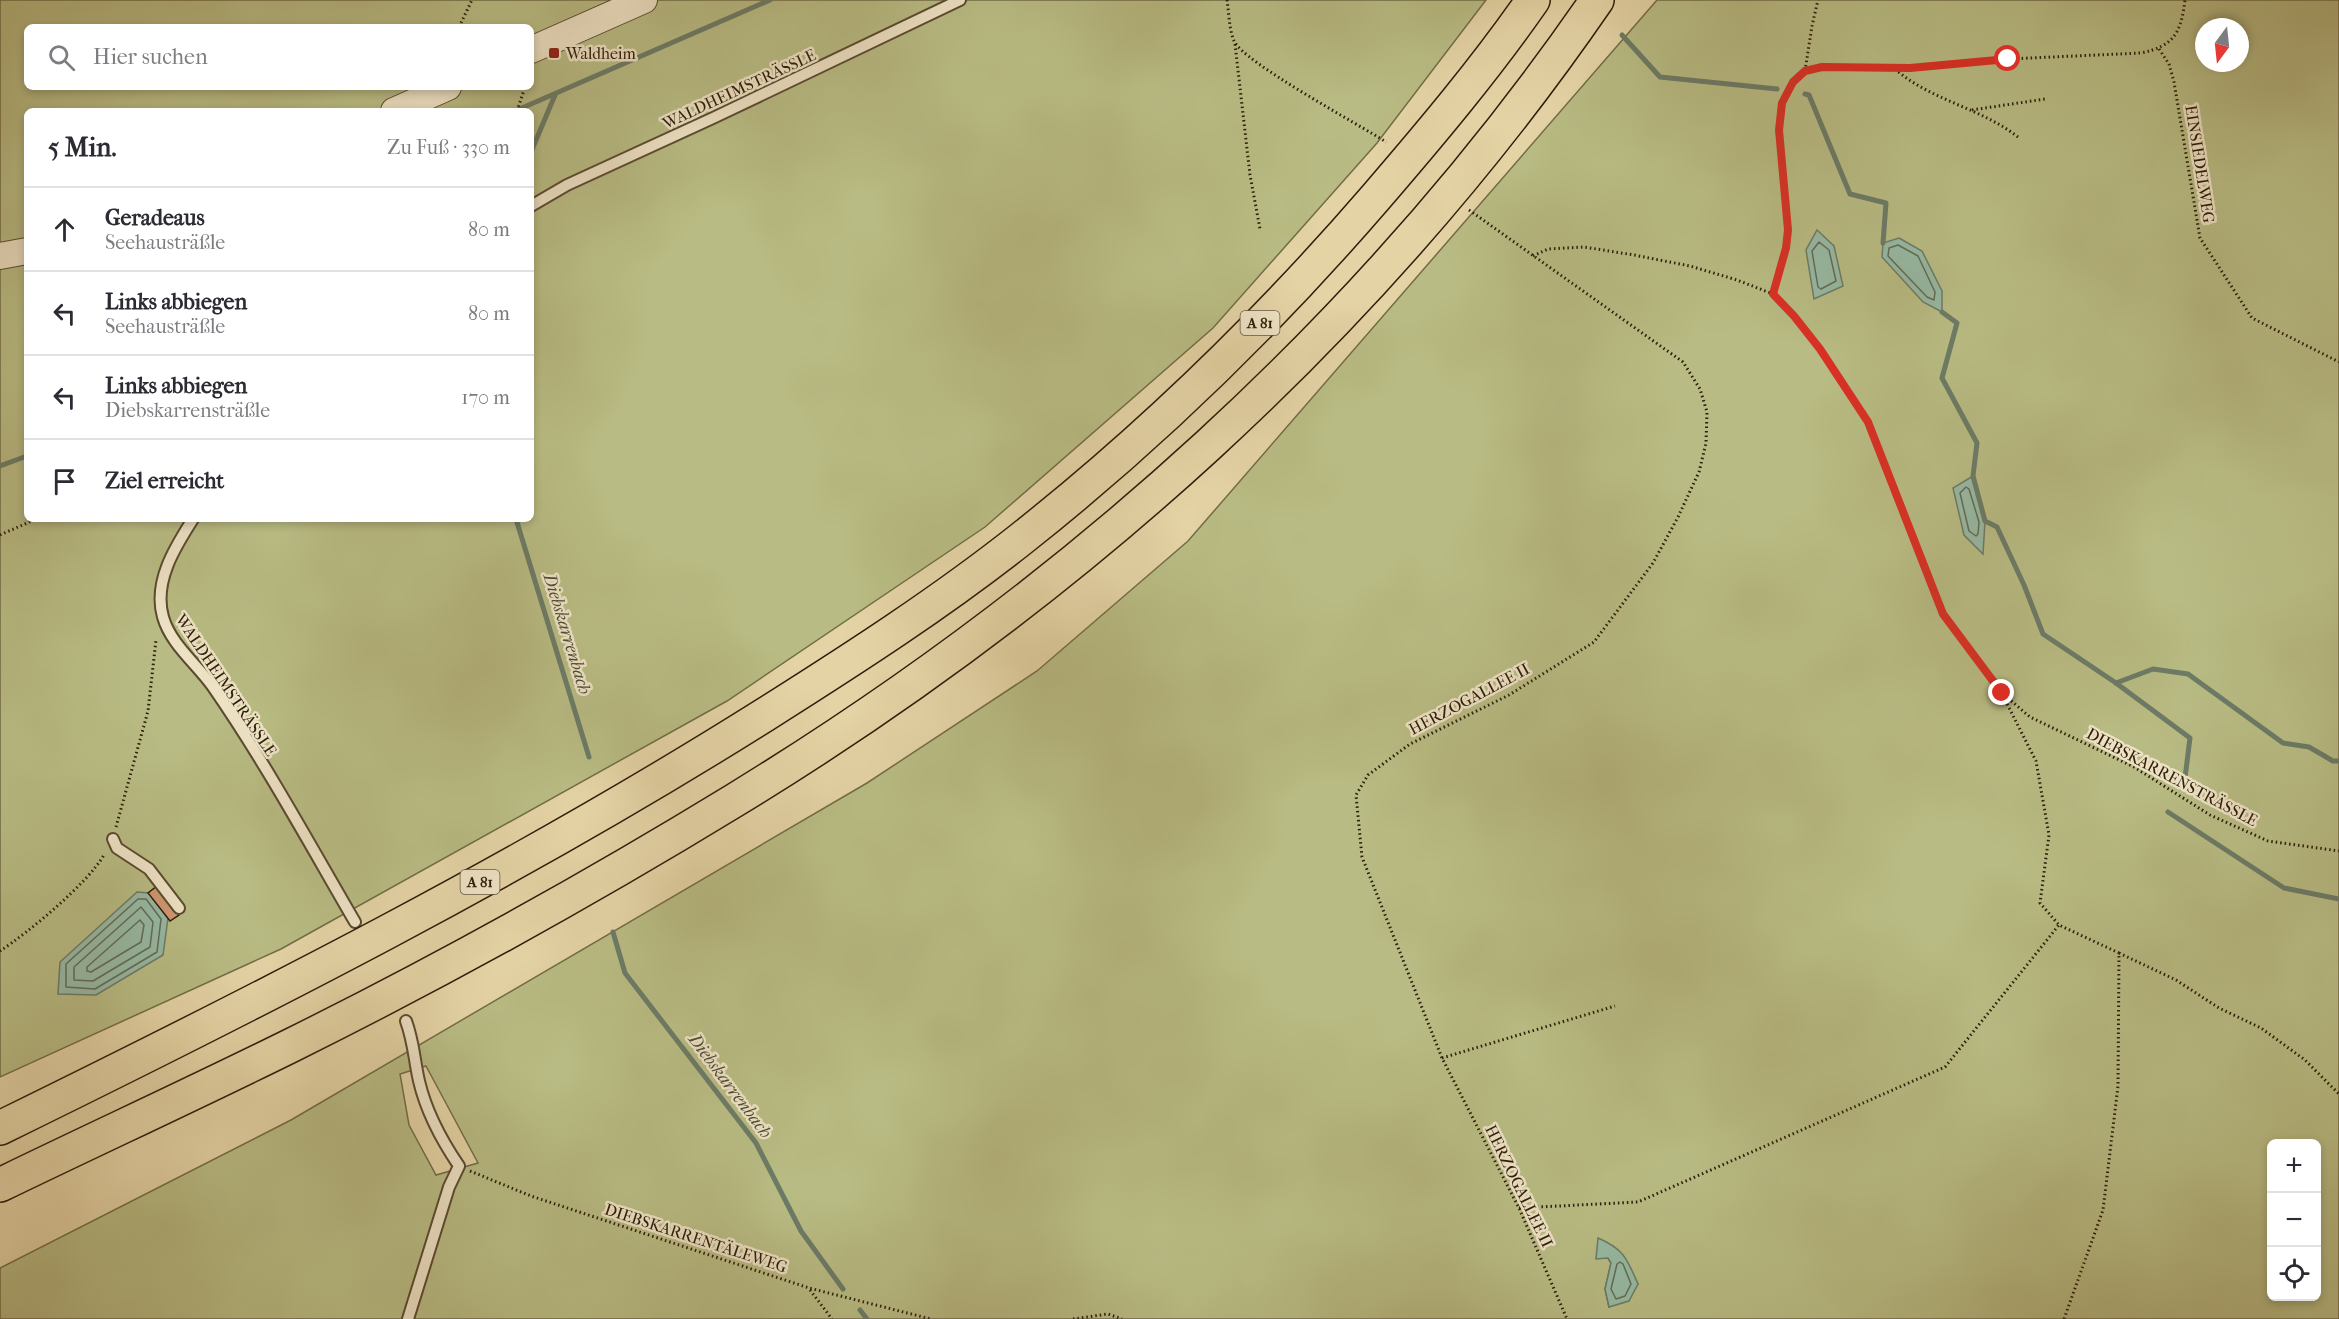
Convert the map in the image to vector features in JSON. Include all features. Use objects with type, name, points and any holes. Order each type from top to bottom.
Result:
[{"type":"highway","name":"A 81","points":[[0,1128],[342,956],[595,818],[796,695],[881,640],[978,571],[1056,511],[1154,426],[1279,304],[1354,224],[1402,168],[1464,93],[1533,0]]},
{"type":"highway","points":[[0,1185],[293,1044],[630,863],[737,799],[850,726],[996,623],[1134,512],[1270,387],[1314,342],[1396,254],[1469,168],[1530,92],[1597,0]]},
{"type":"street","points":[[534,49],[644,0]]},
{"type":"street","points":[[401,108],[441,90]]},
{"type":"street","points":[[0,256],[24,252]]},
{"type":"lane","name":"WALDHEIMSTRÄSSLE","points":[[534,204],[567,184],[960,0]]},
{"type":"lane","name":"WALDHEIMSTRÄSSLE","points":[[190,522],[174,550],[162,582],[163,616],[169,632],[212,686],[262,765],[355,922]]},
{"type":"lane","points":[[113,839],[117,848],[149,869],[179,908]]},
{"type":"lane","points":[[405,1021],[413,1042],[419,1083],[442,1142],[459,1166],[448,1187],[408,1319]]},
{"type":"path","points":[[460,24],[472,0]]},
{"type":"path","points":[[1227,0],[1250,175],[1260,229]]},
{"type":"path","points":[[1805,71],[1818,0]]},
{"type":"path","points":[[1533,255],[1548,249],[1584,247],[1634,255],[1718,274],[1758,286],[1773,294],[1786,248],[1788,230],[1779,130],[1782,103],[1793,82],[1805,71],[1837,66],[1893,68],[2141,53],[2159,49],[2172,40],[2181,23],[2184,0]]},
{"type":"path","points":[[1234,42],[1269,72],[1386,142]]},
{"type":"path","name":"EINSIEDELWEG","points":[[2159,49],[2169,64],[2174,82],[2200,238],[2252,318],[2339,362]]},
{"type":"path","points":[[1893,68],[1905,78],[2002,124],[2018,137]]},
{"type":"path","points":[[518,108],[524,90]]},
{"type":"path","points":[[1970,110],[2045,99]]},
{"type":"path","name":"HERZOGALLEE II","points":[[1469,210],[1683,362],[1700,389],[1707,412],[1706,443],[1695,481],[1678,518],[1653,562],[1594,642],[1509,695],[1410,744],[1368,775],[1356,795],[1362,857],[1442,1058],[1519,1208],[1567,1319]]},
{"type":"path","name":"DIEBSKARRENSTRÄSSLE","points":[[1773,294],[1820,349],[1868,422],[1943,614],[2002,693],[2030,717],[2134,767],[2210,815],[2268,841],[2339,851]]},
{"type":"path","points":[[0,535],[29,522]]},
{"type":"path","points":[[0,951],[77,887],[98,865],[113,839],[148,711],[157,632],[163,616]]},
{"type":"path","points":[[2002,693],[2036,761],[2049,835],[2040,903],[2058,925],[2176,980],[2219,1008],[2261,1028],[2305,1060],[2339,1094]]},
{"type":"path","points":[[1519,1208],[1638,1202],[1945,1068],[2058,925]]},
{"type":"path","points":[[2064,1319],[2103,1210],[2118,1086],[2118,954]]},
{"type":"path","points":[[1442,1058],[1616,1005]]},
{"type":"path","name":"DIEBSKARRENTÄLEWEG","points":[[459,1166],[531,1196],[809,1288],[931,1319]]},
{"type":"path","points":[[809,1288],[832,1319]]},
{"type":"path","points":[[1073,1319],[1108,1314],[1122,1319]]},
{"type":"green space","points":[[0,0],[1486,0],[1377,143],[1213,328],[985,527],[727,701],[281,949],[0,1077]]},
{"type":"green space","points":[[1657,0],[2339,0],[2339,1319],[0,1319],[0,1268],[291,1120],[867,783],[1037,671],[1188,541]],"holes":[[[426,1066],[478,1163],[436,1175],[409,1125],[400,1074]],[[1608,1258],[1638,1284],[1609,1307],[1605,1289],[1611,1263]]]},
{"type":"water","points":[[1817,230],[1834,246],[1843,286],[1814,299],[1806,250]]},
{"type":"water","points":[[1899,238],[1922,251],[1942,291],[1942,312],[1923,302],[1882,257],[1883,243]]},
{"type":"water","points":[[1973,476],[1985,521],[1983,554],[1964,535],[1953,488]]},
{"type":"water","points":[[137,892],[149,893],[168,918],[163,955],[96,995],[58,994],[60,962]]},
{"type":"water","points":[[1598,1238],[1614,1246],[1631,1268],[1638,1284],[1629,1301],[1609,1307],[1605,1289],[1611,1263],[1608,1258],[1596,1259]]},
{"type":"building","points":[[157,886],[179,915],[170,921],[148,893]]},
{"type":"waterway","points":[[522,108],[770,0]]},
{"type":"waterway","points":[[1622,35],[1660,77],[1777,89]]},
{"type":"waterway","points":[[1805,94],[1809,95],[1850,194],[1886,203],[1883,243]]},
{"type":"waterway","points":[[534,145],[555,95]]},
{"type":"waterway","points":[[1942,312],[1957,323],[1942,378],[1977,443],[1973,476],[1985,521],[1997,527],[2024,585],[2043,634],[2116,683],[2190,738],[2185,778]]},
{"type":"waterway","points":[[0,466],[24,457]]},
{"type":"waterway","name":"Diebskarrenbach","points":[[517,522],[589,757]]},
{"type":"waterway","points":[[2116,683],[2153,669],[2188,674],[2283,743],[2309,747],[2333,761],[2339,761]]},
{"type":"waterway","points":[[2168,812],[2284,888],[2339,899]]},
{"type":"waterway","name":"Diebskarrenbach","points":[[613,932],[625,973],[756,1143],[801,1231],[843,1289]]},
{"type":"waterway","points":[[860,1310],[867,1319]]},
{"type":"place","name":"Waldheim","points":[[554,53]]},
{"type":"route","points":[[2002,693],[1943,614],[1868,422],[1820,349],[1773,294],[1786,248],[1788,230],[1779,130],[1782,103],[1793,82],[1805,71],[1822,67],[1910,68],[2008,59]]}]
